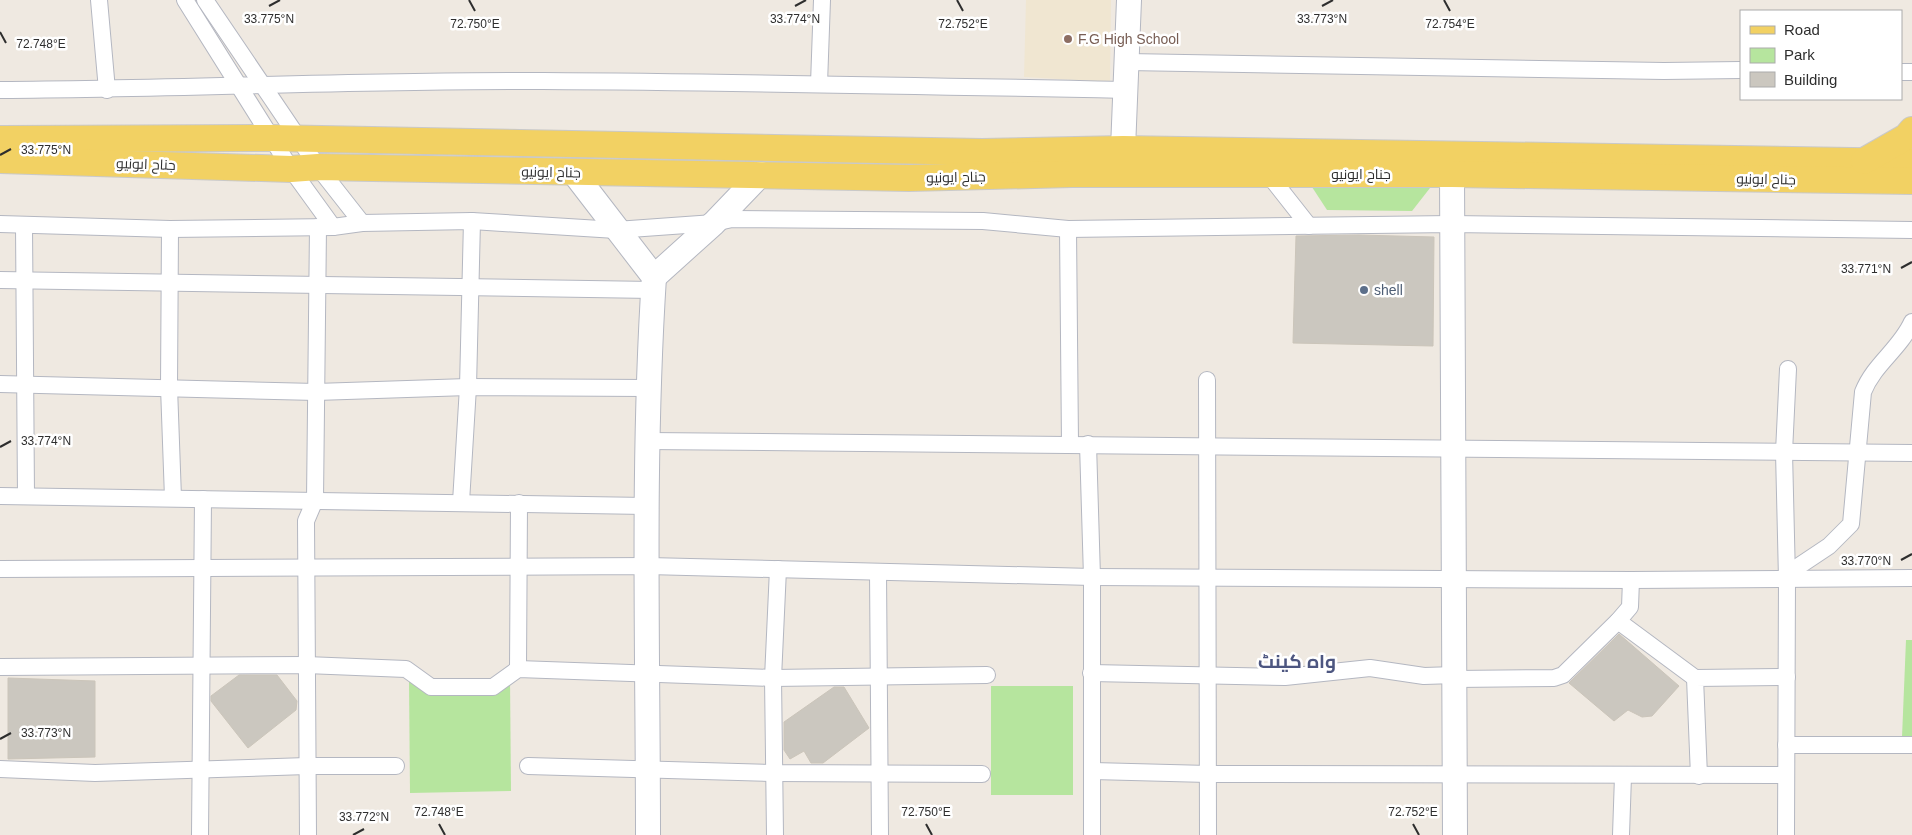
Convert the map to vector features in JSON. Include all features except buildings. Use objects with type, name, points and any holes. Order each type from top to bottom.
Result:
[{"type":"main road","points":[[1863,162],[1906,137],[1912,130]]},
{"type":"main road","name":"جناح ایونیو","points":[[0,139],[271,138],[982,152],[1123,149],[1912,162]]},
{"type":"main road","name":"جناح ایونیو","points":[[0,160],[291,169],[318,167],[909,178],[1452,174],[1912,181]]},
{"type":"street","points":[[99,0],[107,90]]},
{"type":"street","points":[[185,0],[326,227],[317,286],[315,500],[306,521],[308,835]]},
{"type":"street","points":[[205,0],[260,84],[318,167],[362,222]]},
{"type":"street","points":[[819,84],[822,0]]},
{"type":"street","points":[[1123,149],[1129,0]]},
{"type":"street","points":[[1127,62],[1654,71],[1740,70]]},
{"type":"street","points":[[0,90],[107,90],[260,84],[542,81],[1126,90]]},
{"type":"street","points":[[574,172],[653,284],[647,388],[648,835]]},
{"type":"street","points":[[0,280],[469,288],[653,284],[761,174]]},
{"type":"street","points":[[1268,174],[1309,226]]},
{"type":"street","points":[[1452,174],[1456,579],[1455,835]]},
{"type":"street","points":[[0,224],[170,229],[326,227],[362,222],[472,221],[616,230],[714,223],[732,219],[983,221],[1068,229],[1452,224],[1912,230]]},
{"type":"street","points":[[461,502],[468,387],[472,221]]},
{"type":"street","points":[[24,224],[26,496]]},
{"type":"street","points":[[170,229],[169,387],[173,498]]},
{"type":"street","points":[[1068,229],[1070,444]]},
{"type":"street","points":[[1787,577],[1829,546],[1851,524],[1863,392],[1868,378],[1906,334],[1912,322]]},
{"type":"street","points":[[1786,835],[1787,577],[1784,452],[1788,369]]},
{"type":"street","points":[[1208,380],[1208,835]]},
{"type":"street","points":[[0,384],[26,383],[316,392],[468,387],[647,388]]},
{"type":"street","points":[[647,441],[1912,453]]},
{"type":"street","points":[[1088,444],[1092,577],[1092,835]]},
{"type":"street","points":[[0,496],[646,506]]},
{"type":"street","points":[[200,835],[203,499]]},
{"type":"street","points":[[518,669],[517,567],[519,503]]},
{"type":"street","points":[[0,569],[648,566],[1092,577],[1207,576],[1631,580],[1787,577],[1912,578]]},
{"type":"street","points":[[775,835],[773,678],[778,569]]},
{"type":"street","points":[[878,572],[880,835]]},
{"type":"street","points":[[1091,673],[1285,677],[1370,668],[1424,676],[1554,678],[1563,675],[1618,622],[1630,607],[1631,580]]},
{"type":"street","points":[[1618,622],[1695,678],[1787,677]]},
{"type":"street","points":[[0,667],[306,666],[406,669],[432,687],[493,687],[518,669],[648,672],[773,678],[987,675]]},
{"type":"street","points":[[1695,678],[1699,776]]},
{"type":"street","points":[[1786,745],[1912,746]]},
{"type":"street","points":[[0,769],[95,773],[202,771],[307,766],[396,766]]},
{"type":"street","points":[[528,766],[774,773],[880,772],[982,774]]},
{"type":"street","points":[[1093,771],[1455,776],[1786,776]]},
{"type":"street","points":[[1621,835],[1623,776]]},
{"type":"shaded area","name":"F.G High School","points":[[1026,0],[1111,0],[1110,82],[1024,77]]},
{"type":"green space","points":[[1425,182],[1430,188],[1412,211],[1327,210],[1312,187]]},
{"type":"green space","points":[[1906,640],[1912,640],[1912,740],[1902,737]]},
{"type":"green space","points":[[510,678],[511,791],[410,793],[409,680]]},
{"type":"green space","points":[[991,686],[1073,686],[1073,795],[991,795]]},
{"type":"place","name":"F.G High School","points":[[1068,39]]},
{"type":"place","name":"shell","points":[[1364,290]]},
{"type":"district","name":"واہ کینٹ","points":[[1297,661]]}]
